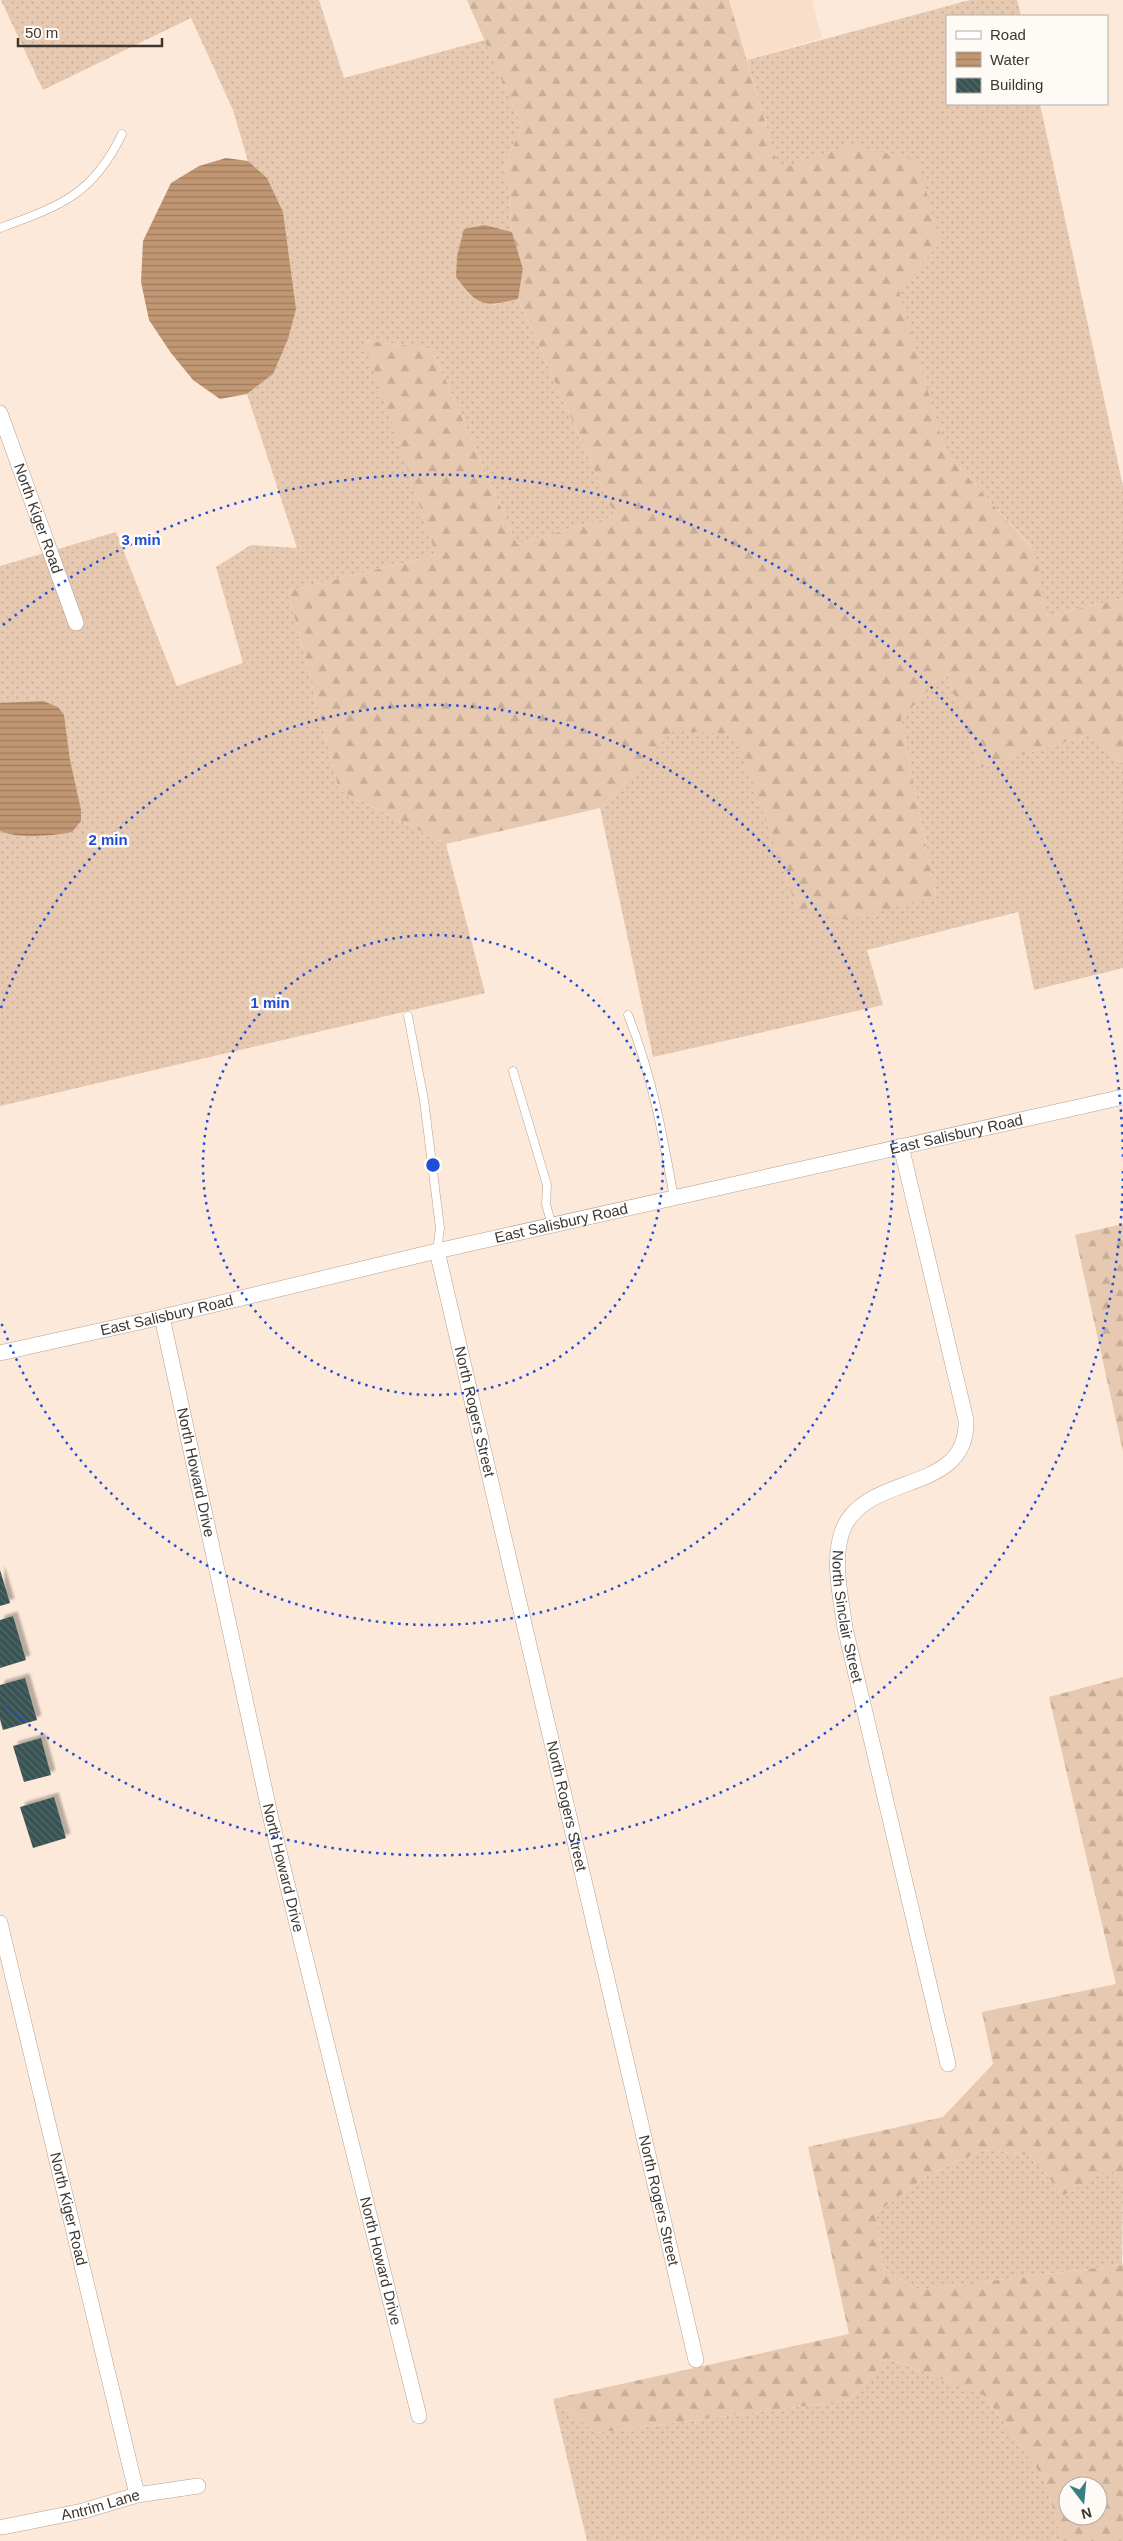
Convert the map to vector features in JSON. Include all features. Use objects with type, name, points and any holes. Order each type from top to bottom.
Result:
[{"type":"street","name":"North Kiger Road","points":[[0,413],[76,623]]},
{"type":"street","name":"East Salisbury Road","points":[[0,1353],[162,1317],[437,1251],[1123,1097]]},
{"type":"street","name":"North Sinclair Street","points":[[901,1146],[966,1420],[967,1435],[962,1449],[946,1467],[872,1499],[858,1509],[842,1532],[838,1565],[845,1628],[948,2064]]},
{"type":"street","name":"North Rogers Street","points":[[437,1251],[696,2360]]},
{"type":"street","name":"North Howard Drive","points":[[162,1317],[272,1819],[419,2416]]},
{"type":"street","name":"North Kiger Road","points":[[0,1923],[137,2495]]},
{"type":"street","name":"Antrim Lane","points":[[4,2527],[83,2511],[137,2495],[198,2486]]},
{"type":"lane","points":[[0,228],[56,207],[75,196],[110,159],[122,134]]},
{"type":"lane","points":[[628,1015],[636,1035],[657,1107],[674,1198]]},
{"type":"lane","points":[[408,1016],[424,1100],[440,1228],[437,1251]]},
{"type":"lane","points":[[513,1071],[547,1185],[546,1204],[552,1226]]},
{"type":"shaded area","points":[[729,0],[812,0],[822,38],[747,60]]},
{"type":"green space","points":[[1,0],[319,0],[344,78],[485,40],[522,127],[506,161],[512,232],[485,225],[493,305],[518,299],[615,516],[517,544],[432,349],[365,340],[436,555],[288,591],[339,790],[446,844],[485,993],[0,1106],[0,566],[116,532],[177,686],[243,663],[216,567],[251,545],[297,548],[247,394],[273,374],[267,178],[248,161],[233,110],[191,18],[43,90]]},
{"type":"green space","points":[[467,0],[729,0],[779,169],[850,145],[918,160],[940,243],[899,291],[946,453],[1035,551],[1047,616],[1123,598],[1123,763],[1087,735],[980,768],[946,671],[901,719],[936,897],[848,920],[797,909],[735,734],[673,731],[600,808],[446,844],[339,790],[288,591],[436,555],[364,340],[432,349],[517,544],[615,516],[518,299],[523,269],[512,232],[506,161],[522,127]]},
{"type":"green space","points":[[970,0],[1017,0],[1021,15],[946,15],[946,105],[1040,105],[1123,486],[1123,598],[1047,616],[1031,546],[946,453],[898,291],[940,243],[850,145],[779,170],[747,60]]},
{"type":"green space","points":[[946,670],[980,768],[1087,735],[1123,763],[1123,968],[1034,990],[1018,912],[867,950],[883,1005],[653,1057],[600,808],[673,730],[736,734],[797,909],[936,897],[901,719]]},
{"type":"green space","points":[[1123,1224],[1123,1452],[1075,1235]]},
{"type":"green space","points":[[1123,1677],[1123,2187],[1111,2168],[1064,2195],[1029,2155],[983,2150],[930,2174],[876,2213],[883,2267],[916,2290],[1122,2265],[1123,2263],[1123,2541],[1062,2541],[1045,2480],[985,2396],[887,2358],[850,2400],[596,2433],[553,2399],[849,2334],[808,2147],[943,2117],[993,2064],[982,2012],[1116,1984],[1049,1697]]},
{"type":"green space","points":[[983,2150],[1029,2155],[1064,2195],[1111,2167],[1123,2187],[1122,2265],[916,2290],[883,2267],[876,2213],[930,2174]]},
{"type":"green space","points":[[887,2358],[985,2396],[1045,2480],[1062,2541],[587,2541],[553,2399],[596,2433],[850,2400]]},
{"type":"water","points":[[226,158],[248,161],[267,178],[283,212],[296,309],[288,339],[273,374],[247,394],[220,399],[193,380],[171,353],[149,320],[141,282],[143,241],[171,183],[199,166]]},
{"type":"water","points":[[485,225],[512,232],[523,269],[518,299],[496,303],[482,302],[470,294],[456,277],[457,256],[464,229]]},
{"type":"water","points":[[43,701],[58,707],[64,715],[70,760],[81,810],[81,821],[72,832],[67,833],[33,836],[8,834],[0,831],[0,703]]},
{"type":"building","points":[[0,1570],[10,1603],[0,1606]]},
{"type":"building","points":[[13,1616],[26,1660],[0,1668],[0,1620]]},
{"type":"building","points":[[25,1678],[37,1720],[3,1730],[0,1719],[0,1685]]},
{"type":"building","points":[[41,1738],[51,1775],[24,1782],[13,1746]]},
{"type":"building","points":[[54,1797],[66,1838],[33,1848],[20,1807]]}]
